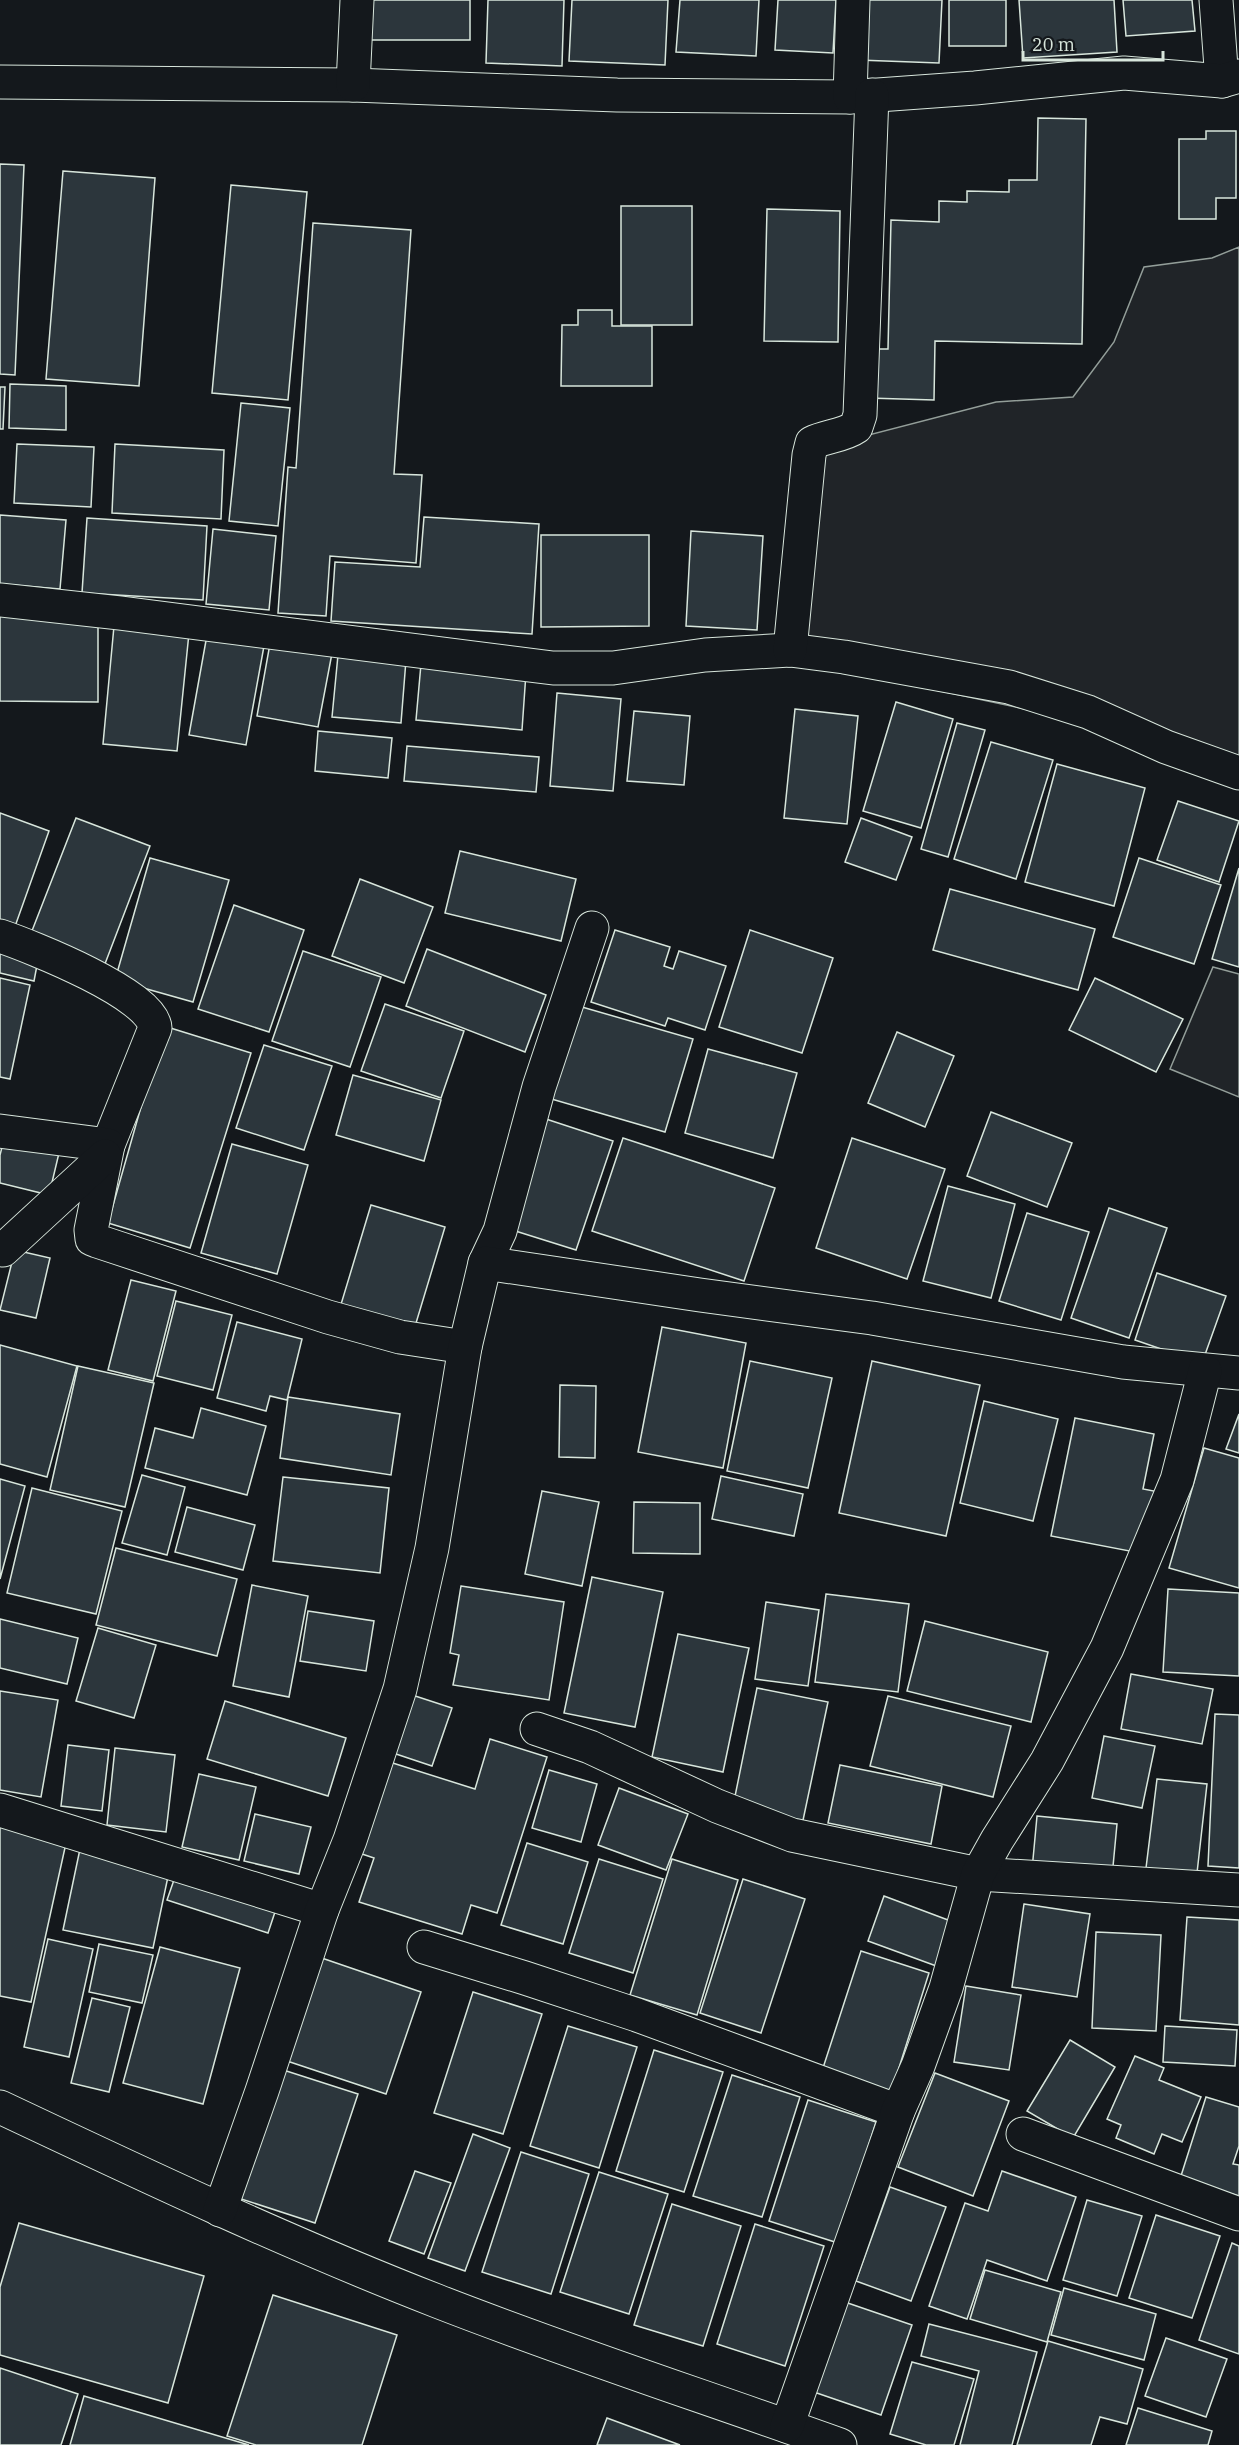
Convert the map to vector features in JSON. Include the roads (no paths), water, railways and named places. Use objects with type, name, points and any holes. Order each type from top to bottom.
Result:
[{"type":"street","points":[[354,85],[357,0]]},
{"type":"street","points":[[790,650],[812,443],[826,436],[848,433],[856,427],[860,415],[861,96],[853,0]]},
{"type":"street","points":[[0,82],[354,85],[617,95],[861,96],[975,88],[1124,73],[1231,79],[1216,0]]},
{"type":"street","points":[[0,600],[132,614],[553,668],[613,668],[705,655],[790,650],[844,657],[1009,687],[1088,712],[1166,747],[1239,773]]},
{"type":"street","points":[[220,2210],[322,1910],[350,1840],[400,1689],[432,1548],[465,1347],[485,1263],[500,1231],[539,1087],[592,928]]},
{"type":"street","points":[[0,936],[51,956],[102,981],[150,1012],[154,1020],[155,1028],[106,1150],[91,1230],[92,1239],[328,1317],[400,1337],[465,1347]]},
{"type":"street","points":[[0,1131],[106,1150]]},
{"type":"street","points":[[3,1250],[106,1150]]},
{"type":"street","points":[[485,1263],[872,1318],[1123,1362],[1239,1373]]},
{"type":"street","points":[[787,2426],[898,2110],[918,2067],[946,1988],[978,1874],[1053,1752],[1107,1648],[1177,1480],[1205,1371]]},
{"type":"street","points":[[537,1729],[590,1747],[717,1806],[792,1835],[978,1874],[1239,1890]]},
{"type":"street","points":[[0,1810],[322,1910]]},
{"type":"street","points":[[423,1947],[638,2015],[898,2110]]},
{"type":"street","points":[[0,2107],[220,2210],[436,2301],[626,2371],[840,2445]]},
{"type":"street","points":[[1023,2134],[1239,2214]]}]
